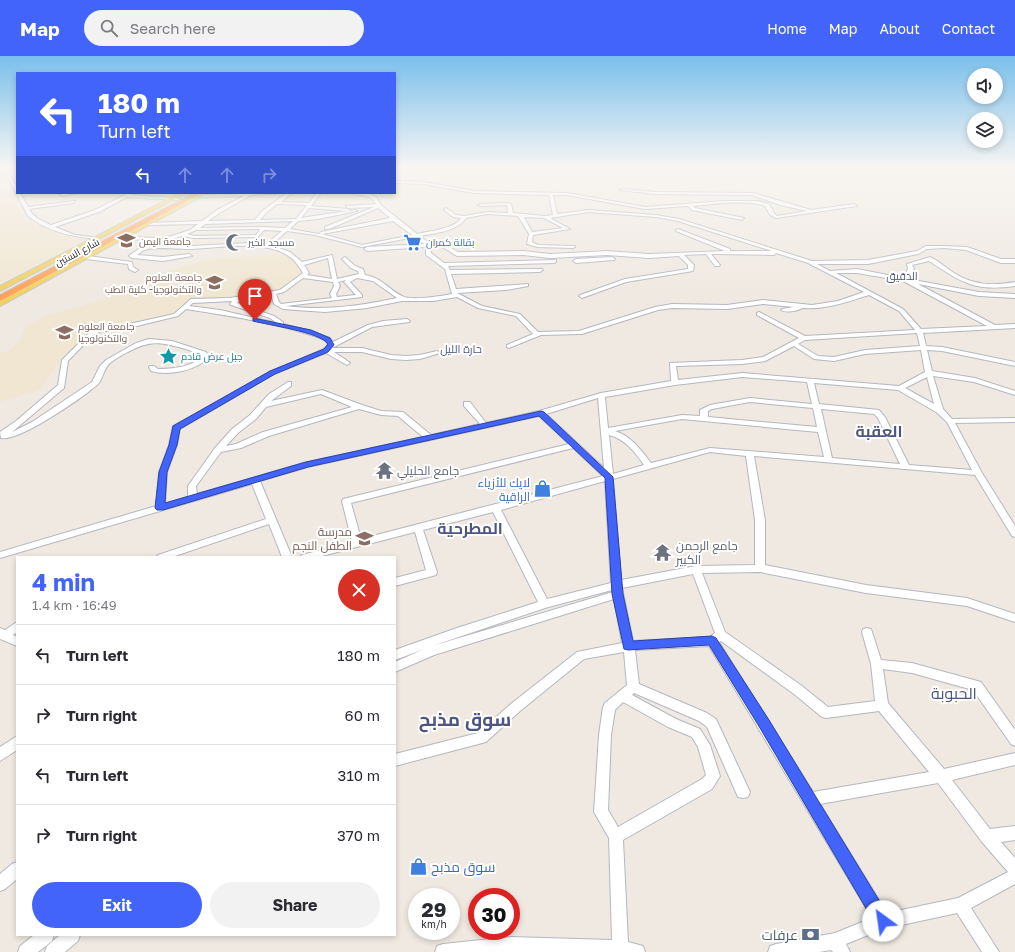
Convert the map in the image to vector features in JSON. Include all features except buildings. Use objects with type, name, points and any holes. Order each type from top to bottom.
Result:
[{"type":"highway","name":"شارع الستين","points":[[0,294],[106,237],[165,208]]},
{"type":"highway","name":"شارع الستين","points":[[0,298],[106,237]]},
{"type":"highway","points":[[106,237],[123,238]]},
{"type":"main road","name":"شارع الستين","points":[[0,304],[150,224],[171,208]]},
{"type":"main road","name":"شارع الستين","points":[[0,289],[106,237]]},
{"type":"street","points":[[27,210],[39,208]]},
{"type":"street","points":[[51,227],[103,208]]},
{"type":"street","points":[[189,256],[163,258],[132,256],[145,247],[196,229],[219,211],[226,208]]},
{"type":"street","points":[[226,214],[230,208]]},
{"type":"street","points":[[257,220],[270,208]]},
{"type":"street","points":[[267,246],[287,230],[307,208]]},
{"type":"street","points":[[336,208],[365,212]]},
{"type":"street","points":[[316,234],[373,208]]},
{"type":"street","points":[[382,208],[428,245]]},
{"type":"street","points":[[481,208],[485,216]]},
{"type":"street","points":[[510,208],[511,215]]},
{"type":"street","points":[[554,208],[555,215]]},
{"type":"street","points":[[446,209],[455,216],[464,217],[511,215],[545,216],[555,215],[579,208]]},
{"type":"street","points":[[605,208],[679,220],[784,253],[810,262],[831,272],[901,310],[920,332],[928,373],[939,410]]},
{"type":"street","points":[[693,208],[742,220]]},
{"type":"street","points":[[769,208],[772,214],[776,217],[839,208]]},
{"type":"street","points":[[797,208],[814,212]]},
{"type":"street","points":[[27,210],[56,210]]},
{"type":"street","points":[[27,210],[36,220],[75,236],[106,237]]},
{"type":"street","points":[[150,224],[206,221],[297,220],[318,218],[355,211]]},
{"type":"street","points":[[519,215],[524,219],[528,230],[532,234]]},
{"type":"street","points":[[532,234],[568,230],[568,228],[545,216]]},
{"type":"street","points":[[217,221],[221,217]]},
{"type":"street","points":[[362,246],[437,232],[461,222],[464,217]]},
{"type":"street","points":[[316,234],[394,219]]},
{"type":"street","points":[[227,245],[236,236],[241,228]]},
{"type":"street","points":[[196,229],[263,228],[287,230],[316,234],[362,246],[368,250],[440,244],[457,254],[523,253],[550,256],[607,253],[649,256]]},
{"type":"street","points":[[182,235],[194,237],[258,236],[263,228]]},
{"type":"street","points":[[678,230],[735,252]]},
{"type":"street","points":[[532,234],[529,243],[531,244],[557,248],[573,247]]},
{"type":"street","points":[[123,238],[167,240]]},
{"type":"street","points":[[87,325],[100,329],[116,329],[176,315],[191,301],[238,299],[272,293],[282,290],[306,273],[302,264],[297,259],[277,248],[267,246],[252,244],[186,248],[145,247]]},
{"type":"street","points":[[428,245],[428,254],[447,268],[456,293],[480,307],[518,315],[537,334]]},
{"type":"street","points":[[810,262],[868,262],[918,252],[926,248],[944,247],[967,248],[996,260],[1015,261]]},
{"type":"street","points":[[905,280],[911,269],[909,265],[930,259],[944,247]]},
{"type":"street","points":[[443,265],[593,260],[735,252],[784,253]]},
{"type":"street","points":[[708,253],[717,265]]},
{"type":"street","points":[[582,296],[625,281],[691,270],[691,265],[681,255]]},
{"type":"street","points":[[302,264],[330,256],[337,286],[333,294],[335,299]]},
{"type":"street","points":[[88,258],[130,263],[131,268],[135,270]]},
{"type":"street","points":[[345,259],[353,267],[360,270],[359,276]]},
{"type":"street","points":[[930,259],[954,276],[965,280],[982,285],[998,286],[1015,284]]},
{"type":"street","points":[[448,272],[540,270]]},
{"type":"street","points":[[831,272],[857,271],[979,294],[1015,296]]},
{"type":"street","points":[[303,276],[335,280],[359,276],[377,281],[402,299]]},
{"type":"street","points":[[279,304],[360,296],[347,282],[359,276]]},
{"type":"street","points":[[905,280],[924,288],[943,300],[996,328]]},
{"type":"street","points":[[272,293],[276,303],[283,307],[325,310],[367,306],[402,299],[433,299],[456,293],[526,285]]},
{"type":"street","points":[[784,310],[839,303],[868,293]]},
{"type":"street","points":[[238,299],[233,304],[272,317],[284,326]]},
{"type":"street","points":[[510,346],[540,333],[580,332],[657,308],[672,306],[727,307],[763,302],[812,307]]},
{"type":"street","points":[[185,307],[220,312],[309,332],[328,339],[329,347],[347,363]]},
{"type":"street","points":[[759,314],[804,338]]},
{"type":"street","points":[[160,508],[163,472],[173,445],[176,428],[272,373],[329,347],[370,326],[383,323],[407,321]]},
{"type":"street","points":[[675,383],[672,364],[753,361],[765,359],[792,343],[804,338],[1015,326]]},
{"type":"street","points":[[1007,327],[1015,330]]},
{"type":"street","points":[[3,434],[24,419],[44,398],[61,386],[64,360],[90,335],[100,329]]},
{"type":"street","points":[[3,434],[4,436],[16,433],[35,424],[55,411],[95,383],[103,366],[108,361],[138,344],[149,341],[172,343],[204,353],[206,356],[198,362],[173,370],[157,371],[153,370],[152,367]]},
{"type":"street","points":[[792,343],[816,358],[834,359],[864,352],[923,348],[942,349],[1015,364]]},
{"type":"street","points":[[329,347],[362,350],[391,357],[406,358],[420,357],[437,353]]},
{"type":"street","points":[[900,388],[928,373],[975,380],[1015,393]]},
{"type":"street","points":[[0,555],[306,465],[541,413],[601,395],[675,383],[742,375],[900,388],[939,410],[950,421],[978,473],[1015,534]]},
{"type":"street","points":[[810,380],[829,461]]},
{"type":"street","points":[[193,498],[192,486],[218,450],[235,430],[253,417],[288,384]]},
{"type":"street","points":[[264,405],[322,392],[359,407],[381,413],[400,414],[430,438]]},
{"type":"street","points":[[601,395],[609,477],[617,589],[628,646],[628,692]]},
{"type":"street","points":[[704,419],[704,410],[710,406],[758,400],[816,407],[868,410],[880,414],[906,467]]},
{"type":"street","points":[[467,404],[485,426]]},
{"type":"street","points":[[218,450],[238,446],[266,434],[359,407]]},
{"type":"street","points":[[541,413],[609,477]]},
{"type":"street","points":[[604,431],[682,417],[822,430]]},
{"type":"street","points":[[950,421],[1015,420]]},
{"type":"street","points":[[604,431],[617,433],[630,442],[650,466]]},
{"type":"street","points":[[356,544],[346,501],[574,445]]},
{"type":"street","points":[[309,556],[496,508],[710,450],[978,473]]},
{"type":"street","points":[[750,454],[760,520],[760,568]]},
{"type":"street","points":[[256,480],[287,556]]},
{"type":"street","points":[[496,508],[544,604]]},
{"type":"street","points":[[165,556],[272,520]]},
{"type":"street","points":[[396,582],[432,572],[418,528]]},
{"type":"street","points":[[396,655],[461,631],[544,604],[617,589],[696,570],[760,568],[866,589],[967,602],[1015,618]]},
{"type":"street","points":[[696,570],[716,638],[883,921]]},
{"type":"street","points":[[396,667],[431,651],[617,589]]},
{"type":"street","points":[[2,634],[16,627]]},
{"type":"street","points":[[867,632],[878,664],[882,705],[987,837],[1015,869]]},
{"type":"street","points":[[2,634],[16,641]]},
{"type":"street","points":[[396,760],[482,738],[516,707],[581,655],[628,646],[716,638],[798,690],[826,713],[882,705]]},
{"type":"street","points":[[878,664],[912,668],[977,686],[1015,740]]},
{"type":"street","points":[[628,692],[703,717],[712,723],[743,792]]},
{"type":"street","points":[[616,836],[707,784],[713,776],[704,745],[696,733],[672,723],[651,710],[628,692]]},
{"type":"street","points":[[620,950],[616,836],[601,812],[608,707],[628,692]]},
{"type":"street","points":[[2,750],[16,743]]},
{"type":"street","points":[[810,799],[940,776],[1015,759]]},
{"type":"street","points":[[987,837],[1015,833]]},
{"type":"street","points":[[0,884],[16,870]]},
{"type":"street","points":[[776,952],[839,947],[883,921],[960,905],[1015,876]]},
{"type":"street","points":[[960,905],[991,952]]},
{"type":"street","points":[[26,952],[45,936]]},
{"type":"street","points":[[53,952],[71,936]]},
{"type":"street","points":[[443,952],[511,945],[637,952]]},
{"type":"shaded area","points":[[0,208],[19,208],[24,218],[59,234],[86,239],[0,283]]},
{"type":"shaded area","name":"جامعة العلوم والتكنولوجيا","points":[[280,255],[291,257],[301,263],[302,273],[282,290],[233,299],[186,301],[184,314],[82,338],[61,360],[41,389],[0,402],[0,352],[5,353],[9,351],[18,342],[27,326],[45,316],[118,296],[144,285],[156,275],[209,259]]},
{"type":"place","name":"جامعة اليمن","points":[[126,241]]},
{"type":"place","name":"مسجد الخير","points":[[235,242]]},
{"type":"place","name":"بقالة كمران","points":[[413,242]]},
{"type":"place","name":"جامعة العلوم والتكنولوجيا- كلية الطب","points":[[215,283]]},
{"type":"place","name":"جامعة العلوم والتكنولوجيا","points":[[65,332]]},
{"type":"place","name":"جبل عرض قادم","points":[[168,356]]},
{"type":"place","name":"جامع الحليلي","points":[[384,470]]},
{"type":"place","name":"لايك للأزياء الراقية","points":[[543,489]]},
{"type":"place","name":"مدرسة الطفل النجم","points":[[365,538]]},
{"type":"place","name":"جامع الرحمن الكبير","points":[[663,552]]},
{"type":"place","name":"سوق مذبح","points":[[418,866]]},
{"type":"place","name":"عرفات","points":[[811,934]]},
{"type":"district","name":"الدقيق","points":[[902,275]]},
{"type":"district","name":"حارة الليل","points":[[461,348]]},
{"type":"district","name":"العقبة","points":[[879,431]]},
{"type":"district","name":"المطرحية","points":[[470,528]]},
{"type":"district","name":"الحبوبة","points":[[954,693]]},
{"type":"district","name":"سوق مذبح","points":[[465,718]]},
{"type":"route","points":[[255,320],[309,332],[328,339],[331,345],[326,350],[272,373],[176,428],[173,445],[163,472],[160,508],[306,465],[541,413],[609,477],[618,594],[628,646],[712,641],[883,921]]}]
